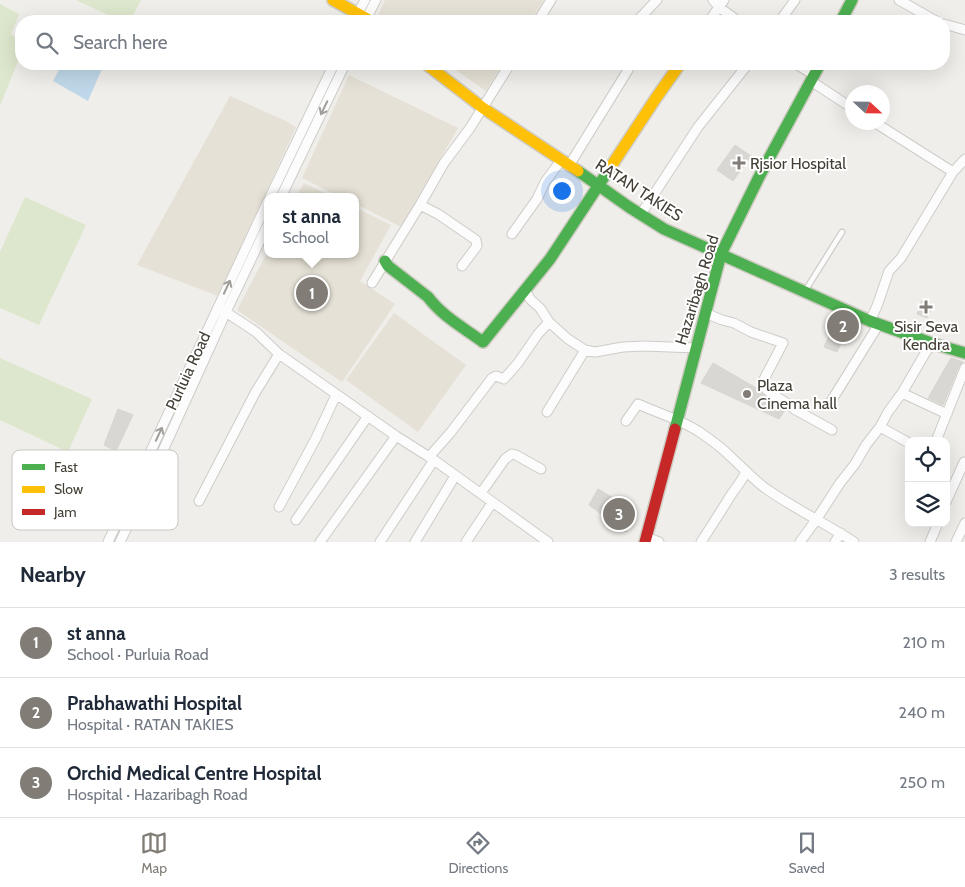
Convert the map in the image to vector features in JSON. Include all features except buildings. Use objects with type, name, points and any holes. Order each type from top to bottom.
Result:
[{"type":"street","points":[[333,0],[357,15]]},
{"type":"street","points":[[363,15],[364,0]]},
{"type":"street","points":[[366,15],[376,0]]},
{"type":"street","points":[[542,15],[551,0]]},
{"type":"street","points":[[643,15],[657,0]]},
{"type":"street","points":[[784,15],[794,0]]},
{"type":"street","points":[[844,15],[852,0]]},
{"type":"street","points":[[899,0],[925,15]]},
{"type":"street","points":[[712,15],[719,2],[732,15]]},
{"type":"street","points":[[950,26],[965,30]]},
{"type":"street","points":[[272,193],[331,70]]},
{"type":"street","points":[[283,193],[342,70]]},
{"type":"street","name":"RATAN TAKIES","points":[[434,70],[483,108],[664,228],[874,323],[965,353]]},
{"type":"street","points":[[372,283],[444,163],[470,128],[506,70]]},
{"type":"street","points":[[512,234],[537,199],[545,182],[566,162],[628,70]]},
{"type":"street","points":[[385,260],[388,266],[428,297],[432,303],[460,326],[484,342],[550,259],[676,70]]},
{"type":"street","points":[[641,214],[698,127],[743,70]]},
{"type":"street","points":[[803,70],[845,103]]},
{"type":"street","name":"Hazaribagh Road","points":[[646,539],[721,254],[750,194],[817,70]]},
{"type":"street","points":[[887,130],[953,172]]},
{"type":"street","points":[[830,403],[874,323],[877,306],[889,271],[901,258],[953,172],[965,159]]},
{"type":"street","points":[[420,205],[438,214],[476,240],[477,246],[462,266]]},
{"type":"street","name":"Purluia Road","points":[[163,450],[264,210]]},
{"type":"street","name":"Purluia Road","points":[[153,450],[222,309],[264,231]]},
{"type":"street","points":[[525,291],[549,322],[568,339],[585,350],[595,352],[644,346],[696,348]]},
{"type":"street","points":[[222,309],[256,332],[279,354],[396,436],[431,458],[548,542]]},
{"type":"street","points":[[705,313],[734,323],[750,332],[783,343],[762,384],[764,389],[790,404],[794,409],[832,430]]},
{"type":"street","points":[[380,542],[431,458],[492,378],[496,376],[504,379],[549,322]]},
{"type":"street","points":[[800,542],[880,427],[927,350],[934,344]]},
{"type":"street","points":[[547,412],[585,350]]},
{"type":"street","points":[[199,501],[255,393],[279,354]]},
{"type":"street","points":[[938,437],[965,368]]},
{"type":"street","points":[[902,393],[947,414]]},
{"type":"street","points":[[279,508],[316,438],[336,394]]},
{"type":"street","points":[[626,421],[638,404],[678,420],[699,432],[730,455],[764,487],[854,542]]},
{"type":"street","points":[[296,520],[368,416]]},
{"type":"street","points":[[880,427],[905,440]]},
{"type":"street","points":[[320,542],[396,436]]},
{"type":"street","points":[[481,493],[506,459],[512,454],[541,469]]},
{"type":"street","points":[[950,493],[964,462]]},
{"type":"street","points":[[701,542],[730,495],[744,478],[746,472]]},
{"type":"street","points":[[415,542],[455,476]]},
{"type":"street","points":[[466,542],[492,503]]},
{"type":"street","points":[[956,542],[965,523]]},
{"type":"street","points":[[930,542],[936,527]]},
{"type":"street","name":"Purluia Road","points":[[108,542],[114,530]]},
{"type":"street","name":"Purluia Road","points":[[120,542],[126,530]]},
{"type":"street","points":[[835,542],[841,534]]},
{"type":"street","points":[[646,539],[659,542]]},
{"type":"lane","points":[[804,292],[842,232]]},
{"type":"shaded area","points":[[385,0],[544,0],[534,15],[378,15]]},
{"type":"shaded area","points":[[456,70],[499,70],[486,91]]},
{"type":"shaded area","points":[[349,75],[458,128],[401,227],[359,206],[359,193],[332,193],[302,178]]},
{"type":"shaded area","points":[[230,96],[296,127],[218,296],[137,265]]},
{"type":"shaded area","points":[[304,183],[325,193],[298,193]]},
{"type":"shaded area","points":[[359,209],[391,225],[360,281],[395,304],[342,382],[237,310],[264,258],[359,258]]},
{"type":"shaded area","points":[[394,313],[466,365],[418,432],[346,380]]},
{"type":"green space","points":[[76,0],[141,0],[133,15],[108,15]]},
{"type":"green space","points":[[0,4],[19,14],[15,15],[15,24],[11,34],[15,37],[15,69],[0,106]]},
{"type":"green space","points":[[25,197],[86,225],[39,325],[0,308],[0,252]]},
{"type":"green space","points":[[0,358],[92,399],[69,450],[64,450],[0,420]]},
{"type":"water","points":[[59,70],[101,70],[88,101],[53,81]]},
{"type":"traffic: fast","points":[[844,15],[852,0]]},
{"type":"traffic: fast","points":[[675,429],[721,254],[759,177],[817,70]]},
{"type":"traffic: fast","points":[[385,261],[388,266],[428,297],[447,316],[483,342],[550,259],[610,168]]},
{"type":"traffic: fast","points":[[578,171],[664,229],[870,321],[965,353]]},
{"type":"traffic: slow","points":[[333,0],[360,15]]},
{"type":"traffic: slow","points":[[434,70],[483,108],[578,171]]},
{"type":"traffic: slow","points":[[610,168],[676,70]]},
{"type":"traffic: jam","points":[[645,542],[675,429]]},
{"type":"place","name":"Rjsior Hospital","points":[[739,163]]},
{"type":"place","name":"st anna","points":[[312,293]]},
{"type":"place","name":"Sisir Seva Kendra","points":[[926,307]]},
{"type":"place","name":"Prabhawathi Hospital","points":[[843,326]]},
{"type":"place","name":"Plaza Cinema hall","points":[[747,394]]},
{"type":"place","name":"Orchid Medical Centre Hospital","points":[[619,514]]}]
